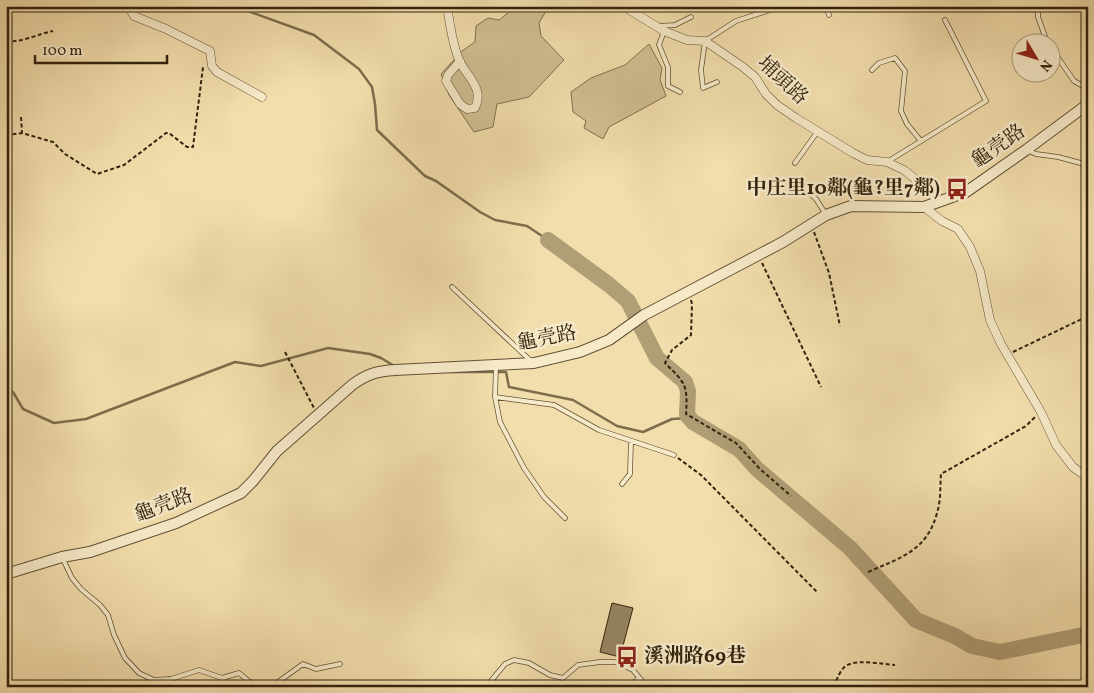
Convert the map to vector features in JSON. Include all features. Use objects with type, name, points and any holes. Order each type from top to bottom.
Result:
[{"type":"street","points":[[128,6],[134,16],[166,29],[210,51],[212,66],[217,72],[262,97]]},
{"type":"street","points":[[447,6],[453,41],[460,62],[477,89],[478,102],[475,108],[466,109],[460,104],[446,81],[448,75],[460,62]]},
{"type":"street","name":"埔頭路","points":[[623,6],[660,29],[687,40],[705,42],[755,77],[766,94],[777,105],[867,160],[887,162],[904,170],[923,185],[939,202]]},
{"type":"street","name":"龜壳路","points":[[6,574],[62,557],[90,552],[176,523],[242,493],[276,451],[352,384],[364,376],[378,371],[534,363],[580,352],[610,340],[644,315],[782,242],[826,215],[851,206],[924,207],[966,192],[1088,104]]},
{"type":"street","points":[[924,207],[942,221],[958,228],[970,247],[980,271],[990,320],[1041,412],[1056,445],[1073,467],[1088,478]]},
{"type":"lane","points":[[717,82],[703,88],[700,70],[705,42],[736,21],[782,6]]},
{"type":"lane","points":[[826,6],[829,15]]},
{"type":"lane","points":[[1038,6],[1038,17],[1043,32]]},
{"type":"lane","points":[[680,92],[668,86],[668,67],[660,45],[660,29],[675,25],[691,17]]},
{"type":"lane","points":[[887,162],[986,102],[945,20]]},
{"type":"lane","points":[[872,70],[879,63],[895,58],[905,71],[901,111],[907,124],[921,141]]},
{"type":"lane","points":[[1062,64],[1074,81],[1088,89]]},
{"type":"lane","points":[[795,163],[818,131]]},
{"type":"lane","points":[[1026,150],[1036,154],[1058,157],[1088,165]]},
{"type":"lane","points":[[805,188],[816,198],[826,215]]},
{"type":"lane","points":[[452,287],[534,363]]},
{"type":"lane","points":[[496,364],[495,396],[500,422],[524,468],[544,497],[565,518]]},
{"type":"lane","points":[[495,396],[554,405],[599,430],[674,455]]},
{"type":"lane","points":[[622,484],[630,474],[631,441]]},
{"type":"lane","points":[[62,557],[72,578],[80,589],[100,605],[108,615],[114,635],[125,658],[139,673],[154,680],[171,679],[199,670],[222,678],[239,673],[256,687]]},
{"type":"lane","points":[[486,687],[505,664],[514,660],[529,663],[550,675],[562,678],[578,665],[616,662],[633,670],[646,687]]},
{"type":"lane","points":[[271,687],[303,664],[316,670],[340,664]]},
{"type":"lane","points":[[222,678],[228,687]]},
{"type":"lane","points":[[629,687],[639,678]]},
{"type":"path","points":[[6,41],[15,42],[53,31]]},
{"type":"path","points":[[6,135],[22,133],[53,142],[65,154],[97,174],[124,166],[166,133],[170,133],[187,147],[193,147],[203,67],[212,66]]},
{"type":"path","points":[[21,117],[22,133]]},
{"type":"path","points":[[811,225],[829,273],[840,326]]},
{"type":"path","points":[[758,254],[821,387]]},
{"type":"path","points":[[686,292],[692,304],[691,334],[672,350],[665,363],[684,382],[687,399],[686,414],[736,443],[760,469],[791,496]]},
{"type":"path","points":[[1008,355],[1088,316]]},
{"type":"path","points":[[285,352],[317,414]]},
{"type":"path","points":[[868,572],[906,556],[923,542],[938,512],[940,474],[1026,426],[1041,412]]},
{"type":"path","points":[[674,455],[700,475],[818,593]]},
{"type":"path","points":[[834,687],[842,670],[849,664],[895,665]]},
{"type":"shaded area","points":[[527,6],[549,6],[539,23],[541,36],[564,60],[529,97],[497,104],[493,127],[474,132],[449,95],[441,74],[462,51],[475,42],[476,26],[488,18],[499,20],[513,9],[519,12]]},
{"type":"shaded area","points":[[649,44],[662,68],[660,80],[666,96],[609,127],[603,139],[584,128],[586,121],[573,112],[571,92],[591,78],[625,65]]},
{"type":"building","points":[[612,603],[633,608],[620,657],[600,652]]},
{"type":"waterway","points":[[234,6],[314,35],[359,69],[372,87],[377,130],[425,176],[436,181],[480,212],[495,220],[527,226],[548,240]]},
{"type":"waterway","points":[[548,240],[628,301],[657,358],[685,382],[688,391],[687,415],[693,422],[739,449],[757,469],[850,548],[916,620],[955,636],[972,646],[1000,652],[1088,634]]},
{"type":"waterway","points":[[6,387],[13,392],[23,409],[54,423],[86,419],[235,362],[261,366],[328,348],[370,354],[396,367]]},
{"type":"waterway","points":[[449,372],[506,372],[509,387],[573,400],[617,426],[643,432],[672,419],[689,418]]},
{"type":"place","name":"中庄里10鄰(龜?里7鄰)","points":[[957,189]]},
{"type":"place","name":"溪洲路69巷","points":[[627,657]]}]
